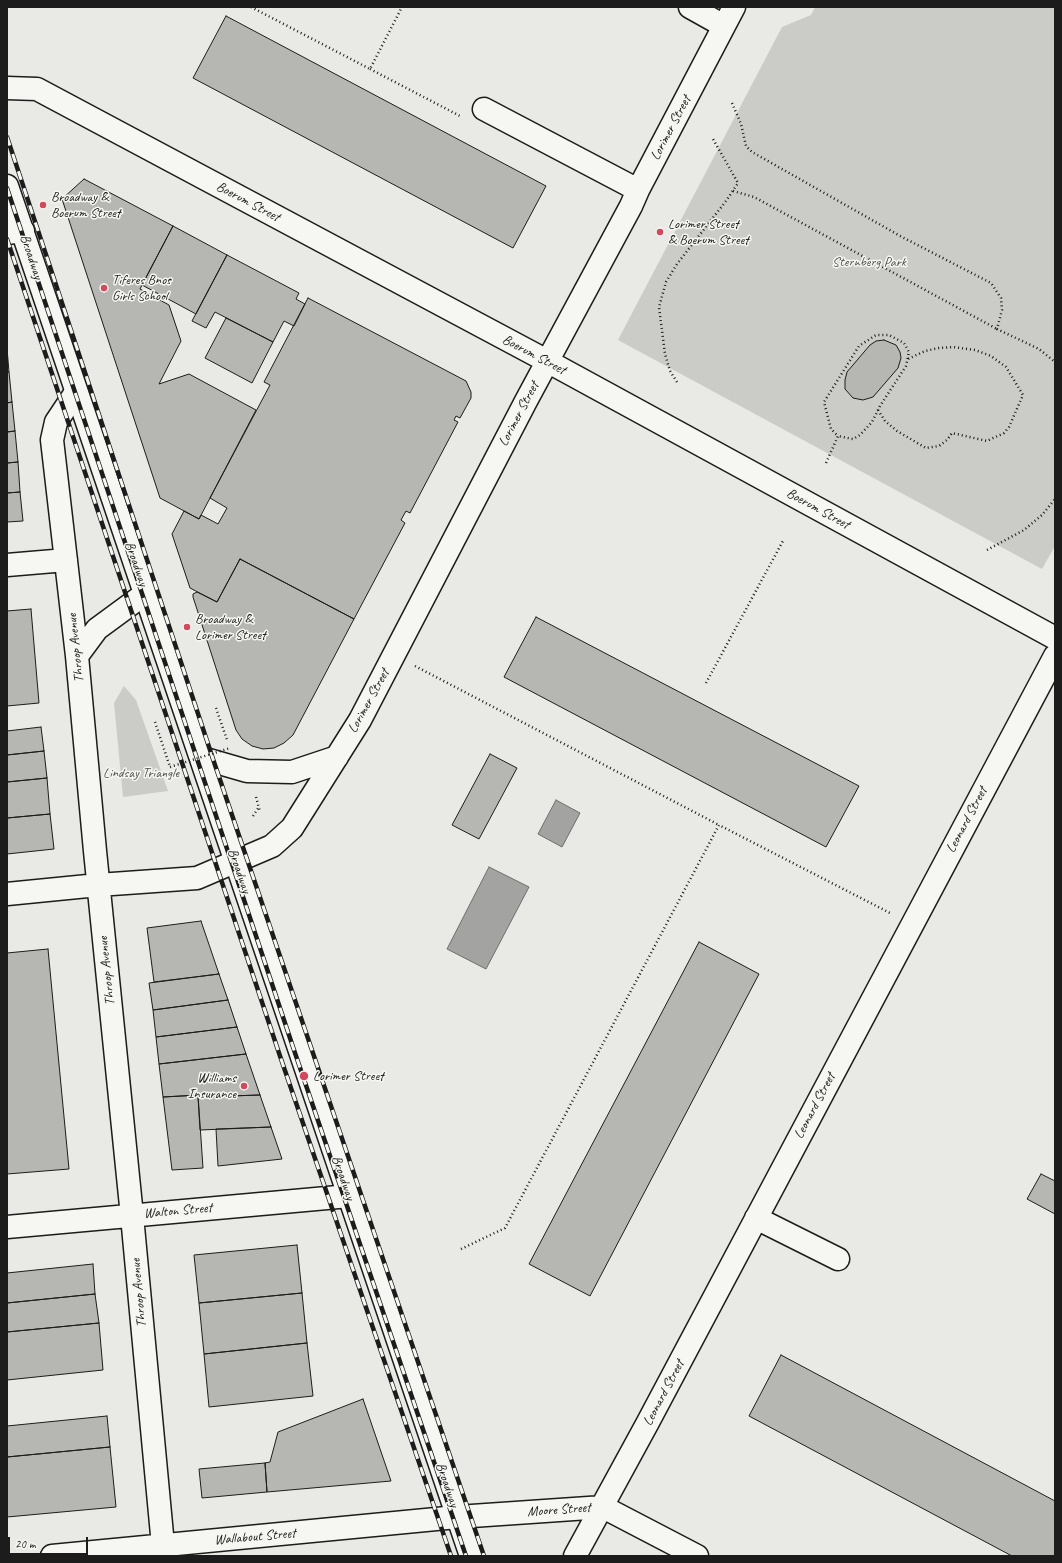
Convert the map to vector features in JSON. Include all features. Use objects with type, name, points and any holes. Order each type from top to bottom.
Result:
[{"type":"street","points":[[690,7],[729,16]]},
{"type":"street","name":"Lorimer Street","points":[[7,894],[98,885],[197,878],[272,846],[292,828],[360,720],[547,361],[631,206],[729,16]]},
{"type":"street","name":"Boerum Street","points":[[7,88],[37,89],[547,361],[1055,638]]},
{"type":"street","points":[[484,109],[638,190]]},
{"type":"street","name":"Broadway","points":[[7,186],[15,232],[76,392],[146,593],[471,1556]]},
{"type":"street","name":"Throop Avenue","points":[[76,392],[56,422],[52,440],[77,656],[163,1551]]},
{"type":"street","points":[[7,565],[66,560]]},
{"type":"street","points":[[77,656],[97,629],[146,593]]},
{"type":"street","name":"Leonard Street","points":[[575,1556],[603,1507],[1055,656]]},
{"type":"street","points":[[202,758],[247,771],[292,772],[337,757]]},
{"type":"street","name":"Walton Street","points":[[7,1227],[349,1196]]},
{"type":"street","points":[[756,1218],[838,1260]]},
{"type":"street","name":"Moore Street","points":[[458,1517],[603,1507],[697,1556]]},
{"type":"street","name":"Wallabout Street","points":[[52,1556],[163,1551],[458,1517]]},
{"type":"path","points":[[251,7],[370,69],[402,7]]},
{"type":"path","points":[[732,104],[741,124],[746,146],[752,152],[902,237],[991,283],[1001,298],[1002,310],[998,329]]},
{"type":"path","points":[[677,382],[670,371],[665,354],[659,307],[666,282],[677,264],[726,201],[738,183],[713,139]]},
{"type":"path","points":[[733,191],[754,197],[998,329],[1038,349],[1055,362]]},
{"type":"path","points":[[876,335],[889,335],[904,343],[909,352],[908,359],[906,366],[872,422],[860,435],[853,439],[838,436],[831,429],[824,402],[859,346],[876,335]]},
{"type":"path","points":[[878,410],[885,421],[926,448],[939,446],[947,440],[952,432],[987,441],[1004,433],[1009,427],[1023,395],[1006,366],[991,356],[975,350],[953,347],[939,348],[908,359]]},
{"type":"path","points":[[826,463],[838,436]]},
{"type":"path","points":[[987,550],[1024,530],[1042,515],[1055,499]]},
{"type":"path","points":[[706,683],[784,539]]},
{"type":"path","points":[[394,655],[912,924]]},
{"type":"path","points":[[155,722],[170,768],[230,748],[216,708]]},
{"type":"path","points":[[255,792],[260,812]]},
{"type":"path","points":[[253,816],[259,807]]},
{"type":"path","points":[[461,1249],[505,1228],[719,825]]},
{"type":"green space","name":"Sternberg Park","points":[[815,7],[1055,7],[1055,546],[1042,569],[618,340],[782,27],[811,15]]},
{"type":"green space","name":"Lindsay Triangle","points":[[124,686],[136,700],[168,791],[123,797],[114,703]]},
{"type":"shaded area","points":[[556,800],[580,813],[562,847],[538,834]]},
{"type":"shaded area","points":[[489,867],[529,887],[486,969],[447,949]]},
{"type":"building","points":[[226,16],[546,186],[513,248],[193,78]]},
{"type":"building","points":[[84,179],[173,226],[140,289],[169,305],[181,341],[159,384],[189,374],[256,410],[199,519],[160,498],[62,199]]},
{"type":"building","points":[[173,226],[227,255],[196,314],[142,285]]},
{"type":"building","points":[[227,255],[299,293],[296,299],[305,304],[294,326],[284,321],[273,342],[215,312],[206,328],[192,321]]},
{"type":"building","points":[[308,298],[466,381],[471,392],[471,398],[460,418],[456,416],[454,420],[458,422],[410,513],[406,511],[401,520],[405,523],[354,619],[240,559],[217,602],[190,588],[172,534],[184,511],[199,519],[201,515],[218,524],[227,508],[210,498],[270,385],[264,382]]},
{"type":"building","points":[[226,318],[273,342],[252,383],[205,358]]},
{"type":"building","points":[[884,340],[896,345],[900,352],[901,358],[898,368],[873,397],[863,400],[853,398],[845,389],[847,372],[870,345],[876,341]]},
{"type":"building","points":[[7,348],[9,372],[7,372]]},
{"type":"building","points":[[7,372],[9,372],[12,402],[7,403]]},
{"type":"building","points":[[12,402],[15,431],[7,432],[7,403]]},
{"type":"building","points":[[15,431],[18,462],[7,463],[7,432]]},
{"type":"building","points":[[18,462],[20,492],[7,493],[7,463]]},
{"type":"building","points":[[20,492],[23,521],[7,522],[7,493]]},
{"type":"building","points":[[240,559],[354,619],[293,735],[284,743],[274,748],[263,749],[252,746],[242,739],[236,730],[193,597],[193,594],[197,592],[217,602]]},
{"type":"building","points":[[31,609],[39,703],[7,706],[7,611]]},
{"type":"building","points":[[536,617],[859,786],[826,847],[504,677]]},
{"type":"building","points":[[41,727],[44,751],[7,755],[7,731]]},
{"type":"building","points":[[44,751],[47,778],[7,782],[7,755]]},
{"type":"building","points":[[490,754],[517,768],[479,839],[452,825]]},
{"type":"building","points":[[47,778],[50,814],[7,818],[7,782]]},
{"type":"building","points":[[50,814],[54,849],[7,854],[7,818]]},
{"type":"building","points":[[201,921],[219,974],[154,982],[147,928]]},
{"type":"building","points":[[699,942],[759,974],[590,1296],[529,1264]]},
{"type":"building","points":[[48,949],[69,1169],[7,1174],[7,953]]},
{"type":"building","points":[[219,974],[228,1000],[153,1010],[149,983]]},
{"type":"building","points":[[228,1000],[237,1027],[156,1037],[153,1010]]},
{"type":"building","points":[[237,1027],[246,1054],[159,1064],[156,1037]]},
{"type":"building","points":[[246,1054],[260,1095],[201,1097],[201,1095],[163,1097],[159,1064]]},
{"type":"building","points":[[198,1095],[203,1168],[172,1170],[163,1097]]},
{"type":"building","points":[[260,1095],[271,1127],[200,1130],[198,1097]]},
{"type":"building","points":[[271,1127],[282,1159],[218,1166],[216,1129]]},
{"type":"building","points":[[1041,1174],[1055,1181],[1055,1214],[1027,1199]]},
{"type":"building","points":[[297,1245],[302,1293],[199,1303],[194,1255]]},
{"type":"building","points":[[93,1264],[95,1294],[7,1303],[7,1273]]},
{"type":"building","points":[[302,1293],[307,1343],[204,1354],[199,1303]]},
{"type":"building","points":[[95,1294],[99,1323],[7,1332],[7,1303]]},
{"type":"building","points":[[99,1323],[103,1370],[7,1380],[7,1332]]},
{"type":"building","points":[[307,1343],[313,1396],[209,1407],[204,1354]]},
{"type":"building","points":[[781,1355],[1055,1501],[1055,1556],[1012,1556],[749,1416]]},
{"type":"building","points":[[363,1399],[391,1481],[267,1492],[265,1463],[270,1462],[278,1432]]},
{"type":"building","points":[[107,1416],[110,1447],[7,1457],[7,1426]]},
{"type":"building","points":[[110,1447],[116,1507],[7,1517],[7,1457]]},
{"type":"building","points":[[265,1463],[267,1492],[202,1498],[199,1469]]},
{"type":"railway","points":[[7,137],[215,765],[484,1556]]},
{"type":"railway","points":[[7,188],[294,1050],[466,1556]]},
{"type":"railway","points":[[7,239],[280,1056],[451,1556]]},
{"type":"place","name":"Broadway & Boerum Street","points":[[43,205]]},
{"type":"place","name":"Lorimer Street & Boerum Street","points":[[660,232]]},
{"type":"place","name":"Tiferes Bnos Girls School","points":[[104,288]]},
{"type":"place","name":"Broadway & Lorimer Street","points":[[187,627]]},
{"type":"place","name":"Lorimer Street","points":[[304,1076]]},
{"type":"place","name":"Williams Insurance","points":[[244,1086]]}]
